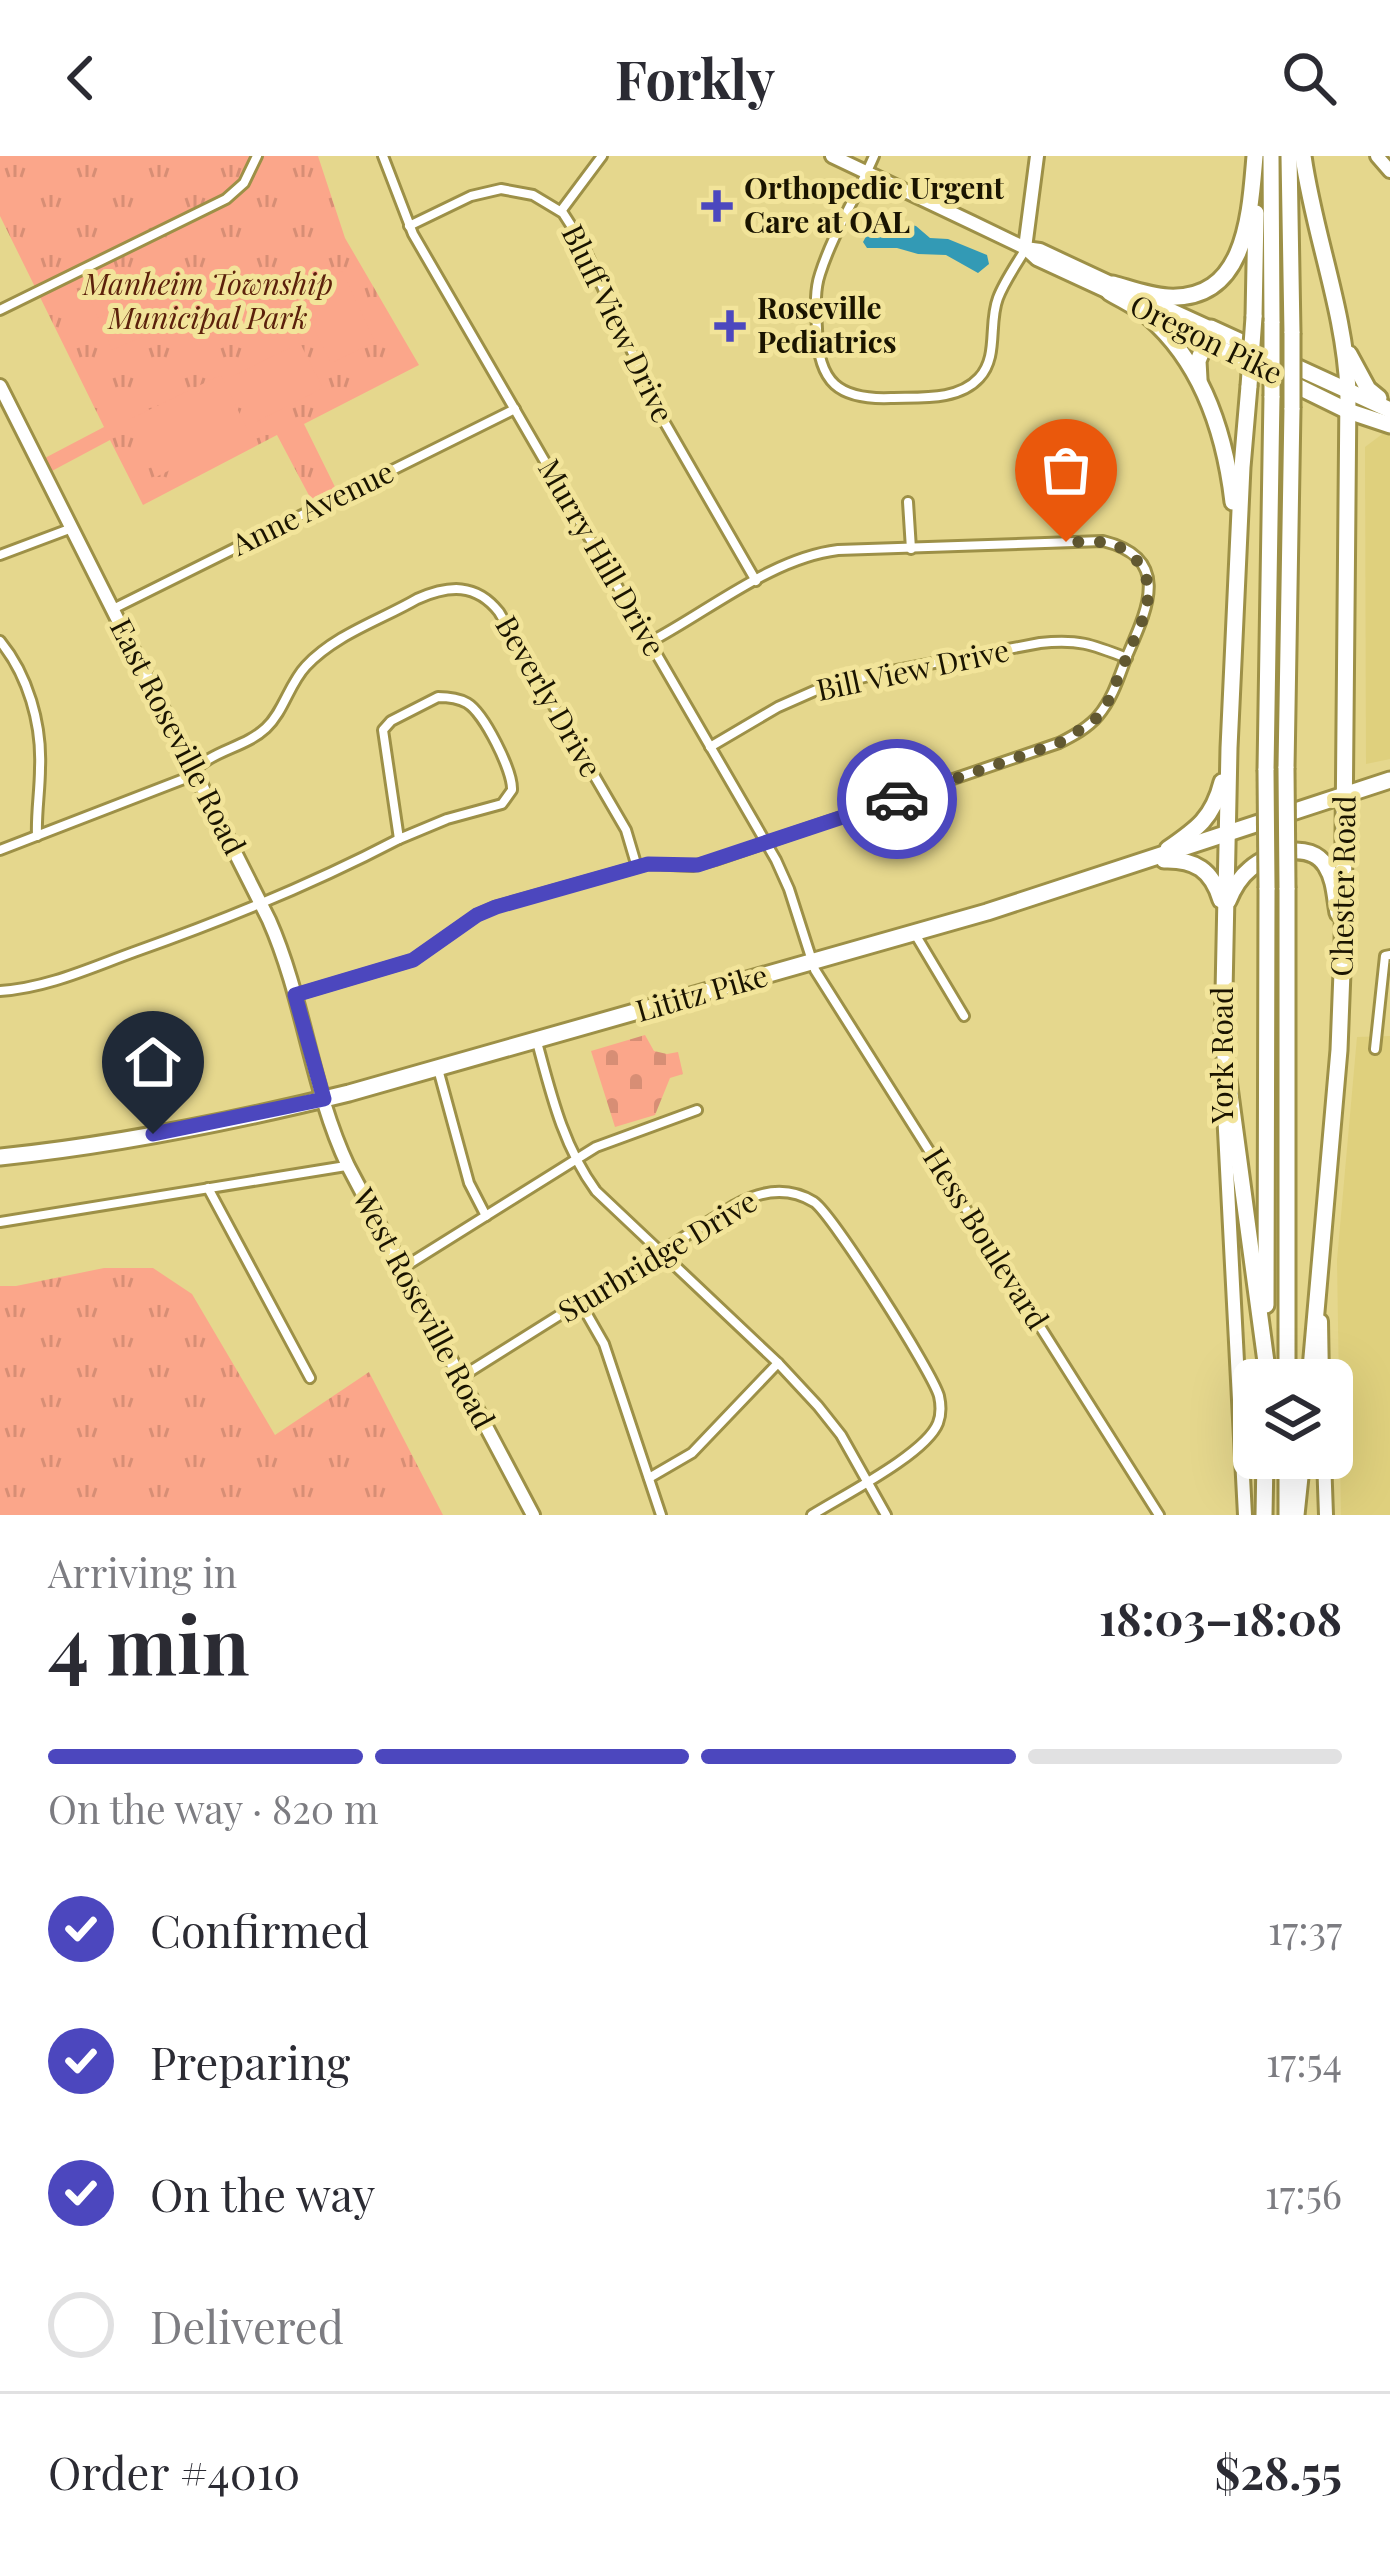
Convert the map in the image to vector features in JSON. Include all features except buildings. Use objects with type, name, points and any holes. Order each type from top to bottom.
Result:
[{"type":"highway","points":[[1111,288],[1172,298],[1219,283],[1234,261],[1246,225],[1256,156]]},
{"type":"highway","points":[[1237,595],[1254,317],[1256,156]]},
{"type":"highway","points":[[1266,1359],[1271,156]]},
{"type":"highway","points":[[1287,1359],[1289,156]]},
{"type":"highway","points":[[1303,156],[1343,338],[1368,389],[1390,409]]},
{"type":"highway","points":[[1111,288],[1148,315],[1184,358],[1218,422],[1234,507],[1237,595]]},
{"type":"highway","points":[[1199,382],[1197,370],[1208,334]]},
{"type":"highway","name":"Oregon Pike","points":[[1208,334],[1390,409]]},
{"type":"highway","name":"Oregon Pike","points":[[1208,334],[1348,411],[1390,426]]},
{"type":"highway","name":"Chester Road","points":[[1320,1248],[1339,1050],[1343,946],[1348,391],[1343,338]]},
{"type":"highway","points":[[1347,494],[1356,442],[1373,427],[1390,426]]},
{"type":"highway","name":"York Road","points":[[1222,1042],[1237,595]]},
{"type":"highway","points":[[1150,860],[1205,820],[1220,792],[1229,748]]},
{"type":"highway","name":"Lititz Pike","points":[[0,1157],[110,1142],[324,1099],[914,933],[1390,780]]},
{"type":"highway","points":[[1345,840],[1367,788]]},
{"type":"highway","points":[[1224,920],[1232,891],[1253,866],[1286,852],[1309,851],[1329,872],[1343,946]]},
{"type":"highway","points":[[1150,860],[1180,859],[1204,869],[1220,894],[1224,920]]},
{"type":"highway","points":[[1222,1042],[1266,1359]]},
{"type":"highway","points":[[1312,1359],[1320,1248]]},
{"type":"highway","points":[[1264,1479],[1264,1515]]},
{"type":"highway","points":[[1289,1479],[1292,1515]]},
{"type":"highway","points":[[1292,1515],[1298,1479]]},
{"type":"street","points":[[0,310],[226,199],[244,183],[257,156]]},
{"type":"street","name":"Murry Hill Drive","points":[[383,156],[409,226],[766,843],[789,889],[812,962]]},
{"type":"street","points":[[561,211],[602,156]]},
{"type":"street","name":"Oregon Pike","points":[[832,156],[1025,248],[1040,250],[1208,334]]},
{"type":"street","points":[[874,156],[817,287],[819,358],[826,376],[851,395],[873,398],[955,394],[981,377],[990,358],[998,296],[1025,248],[1037,156]]},
{"type":"street","points":[[1377,156],[1390,171]]},
{"type":"street","name":"Bluff View Drive","points":[[409,226],[471,196],[501,189],[533,195],[561,211],[581,241],[677,446],[756,581]]},
{"type":"street","name":"East Roseville Road","points":[[0,386],[261,904],[279,944],[324,1099]]},
{"type":"street","name":"Anne Avenue","points":[[112,609],[515,409]]},
{"type":"street","points":[[908,502],[911,549]]},
{"type":"street","points":[[0,555],[72,528]]},
{"type":"street","points":[[295,995],[413,960],[496,907],[653,863],[698,865],[1074,736],[1107,704],[1145,614],[1150,588],[1129,552],[1095,541],[838,550],[811,554],[650,642]]},
{"type":"street","name":"Beverly Drive","points":[[194,771],[200,763],[267,728],[296,678],[322,650],[417,598],[460,587],[481,595],[500,612],[626,830],[637,867]]},
{"type":"street","name":"Bill View Drive","points":[[710,747],[803,695],[863,676],[1071,640],[1127,658]]},
{"type":"street","points":[[0,641],[25,685],[37,723],[37,836]]},
{"type":"street","points":[[0,991],[72,975],[333,874],[447,818],[502,804],[512,790],[511,773],[477,710],[466,702],[438,698],[385,725],[399,839]]},
{"type":"street","points":[[0,850],[182,781],[194,771]]},
{"type":"street","points":[[914,933],[964,1016]]},
{"type":"street","points":[[1375,1049],[1385,956],[1390,956]]},
{"type":"street","name":"Hess Boulevard","points":[[812,962],[1159,1515]]},
{"type":"street","points":[[536,1041],[556,1112],[596,1191],[778,1363],[831,1421],[886,1515]]},
{"type":"street","name":"York Road","points":[[1222,1042],[1244,1515]]},
{"type":"street","points":[[437,1068],[470,1183],[486,1216]]},
{"type":"street","name":"West Roseville Road","points":[[324,1099],[348,1166],[533,1515]]},
{"type":"street","points":[[401,1269],[615,1138],[697,1110]]},
{"type":"street","points":[[0,1222],[348,1166]]},
{"type":"street","points":[[208,1187],[310,1378]]},
{"type":"street","name":"Sturbridge Drive","points":[[460,1378],[735,1205],[761,1193],[801,1196],[823,1210],[852,1250],[934,1382],[940,1400],[939,1418],[929,1438],[915,1451],[812,1515]]},
{"type":"street","name":"Chester Road","points":[[1320,1248],[1322,1359]]},
{"type":"street","points":[[580,1302],[604,1344],[662,1515]]},
{"type":"street","points":[[649,1478],[692,1453],[778,1363]]},
{"type":"street","points":[[1325,1479],[1326,1515]]},
{"type":"shaded area","points":[[1385,432],[1390,434],[1390,759],[1366,764],[1365,447]]},
{"type":"shaded area","points":[[1390,1036],[1390,1515],[1341,1515],[1340,1479],[1353,1479],[1353,1359],[1339,1359],[1337,1260],[1357,1037]]},
{"type":"green space","name":"Manheim Township Municipal Park","points":[[0,156],[318,156],[345,238],[419,365],[304,424],[337,491],[313,503],[277,435],[143,505],[110,440],[50,472],[43,459],[104,427],[0,216]]},
{"type":"green space","points":[[342,271],[375,342],[331,363],[297,293]]},
{"type":"green space","points":[[128,275],[139,300],[98,318],[88,292]]},
{"type":"green space","points":[[142,307],[153,332],[112,350],[102,325]]},
{"type":"green space","points":[[300,343],[323,388],[254,423],[231,377]]},
{"type":"green space","points":[[221,375],[248,431],[156,477],[128,420]]},
{"type":"green space","points":[[645,1035],[654,1051],[678,1052],[683,1074],[670,1078],[655,1115],[615,1127],[591,1051]]},
{"type":"green space","points":[[104,1268],[153,1268],[192,1294],[275,1435],[369,1372],[443,1515],[0,1515],[0,1286]]},
{"type":"water","points":[[887,219],[987,255],[989,264],[978,273],[946,255],[867,248],[863,242],[870,229]]},
{"type":"way so far","points":[[897,799],[1059,743],[1094,721],[1107,704],[1145,614],[1150,588],[1129,552],[1109,542],[1066,542]]},
{"type":"place","name":"Orthopedic Urgent Care at OAL","points":[[717,206]]},
{"type":"place","name":"Roseville Pediatrics","points":[[730,326]]},
{"type":"route","points":[[153,1134],[324,1099],[295,995],[413,960],[496,907],[648,864],[698,865],[897,799]]}]
